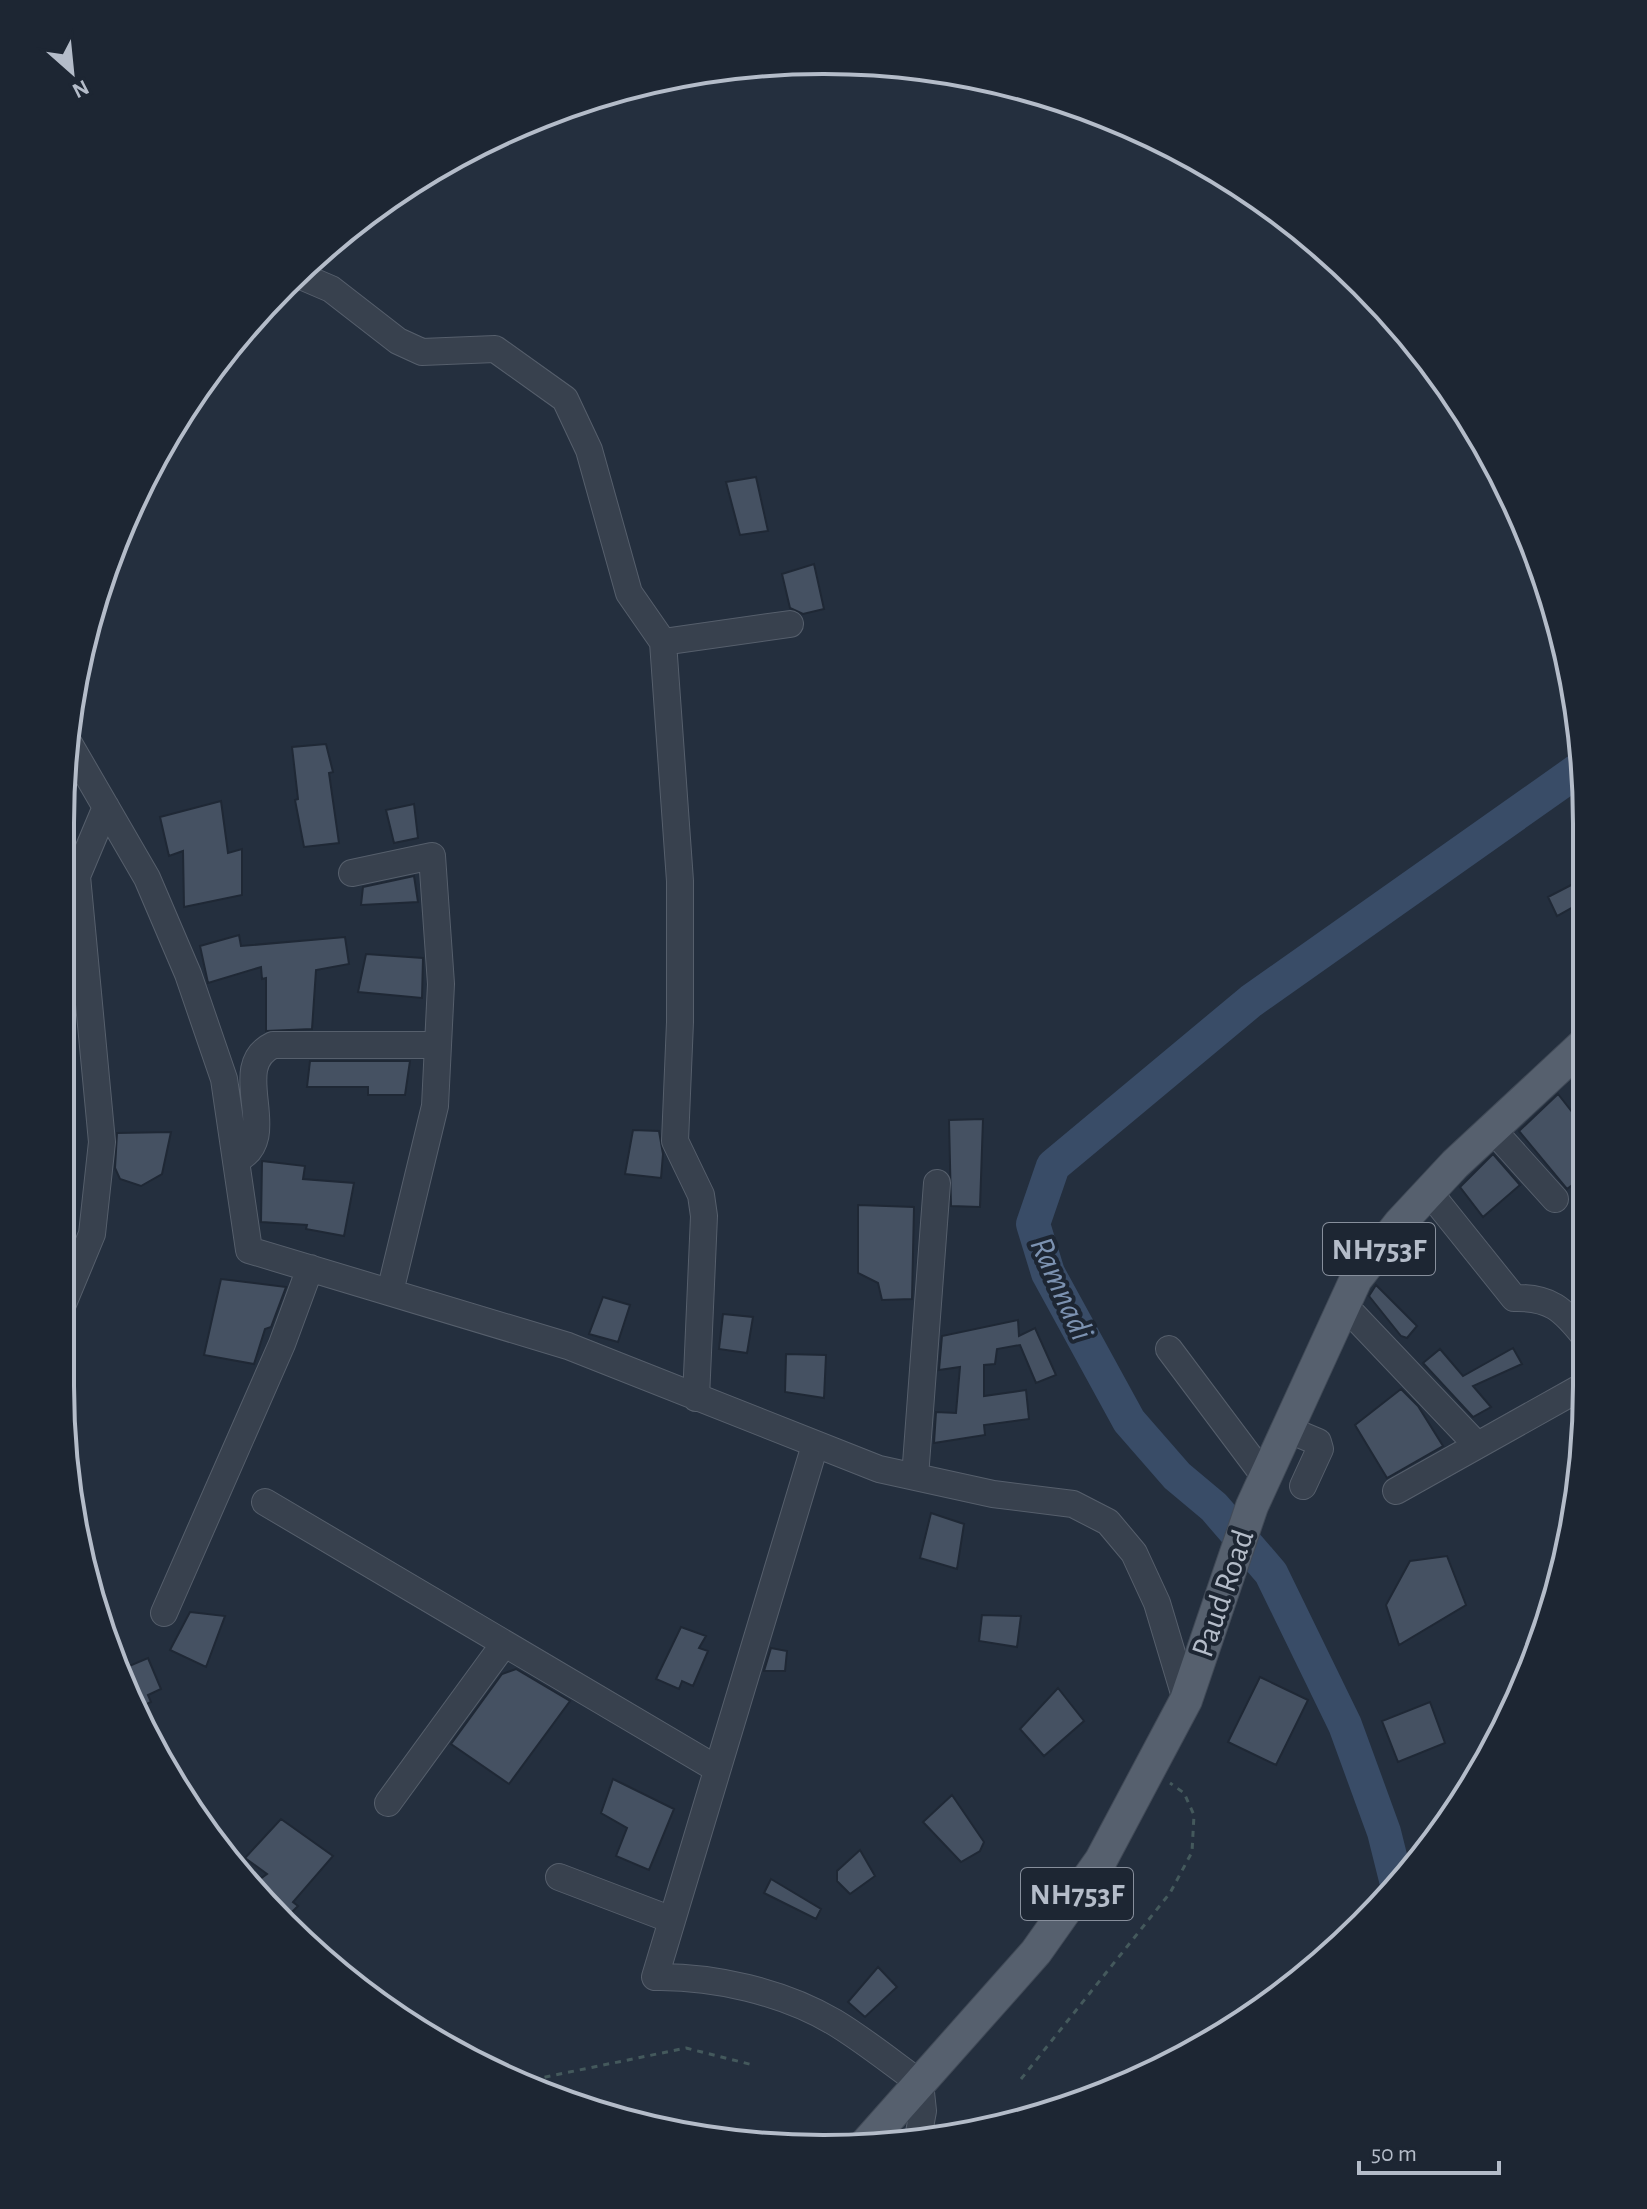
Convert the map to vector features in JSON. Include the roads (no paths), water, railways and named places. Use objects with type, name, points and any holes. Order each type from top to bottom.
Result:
[{"type":"main road","name":"Paud Road","points":[[876,2133],[1036,1952],[1101,1860],[1186,1700],[1218,1597],[1252,1506],[1343,1304],[1362,1272],[1429,1192],[1573,1054]]},
{"type":"street","points":[[309,280],[331,289],[398,341],[422,352],[495,349],[565,399],[589,450],[629,593],[663,642],[680,881],[680,1022],[675,1141],[701,1195],[704,1216],[696,1398]]},
{"type":"street","points":[[663,642],[790,624]]},
{"type":"street","points":[[77,758],[147,878],[188,974],[224,1079],[249,1250],[568,1346],[879,1469],[993,1494],[1073,1504],[1108,1522],[1134,1553],[1157,1603],[1186,1700]]},
{"type":"street","points":[[74,1277],[92,1234],[102,1142],[77,876],[106,807]]},
{"type":"street","points":[[352,873],[432,856],[441,984],[435,1106],[390,1292]]},
{"type":"street","points":[[236,1160],[248,1155],[257,1139],[254,1068],[265,1049],[273,1045],[438,1045]]},
{"type":"street","points":[[1492,1129],[1555,1199]]},
{"type":"street","points":[[915,1477],[937,1183]]},
{"type":"street","points":[[1429,1192],[1514,1298],[1551,1302],[1573,1321]]},
{"type":"street","points":[[164,1613],[282,1344],[310,1268]]},
{"type":"street","points":[[1343,1304],[1477,1445]]},
{"type":"street","points":[[1169,1349],[1265,1477]]},
{"type":"street","points":[[1396,1491],[1573,1392]]},
{"type":"street","points":[[1287,1429],[1318,1442],[1320,1449],[1303,1486]]},
{"type":"street","points":[[815,1445],[655,1977],[690,1976],[795,2002],[834,2022],[920,2083],[923,2111],[920,2129]]},
{"type":"street","points":[[265,1502],[717,1769]]},
{"type":"street","points":[[388,1803],[504,1644]]},
{"type":"street","points":[[559,1877],[672,1920]]},
{"type":"waterway","name":"Ramnadi","points":[[1394,1872],[1384,1832],[1345,1725],[1271,1573],[1214,1507],[1177,1476],[1129,1421],[1048,1273],[1033,1224],[1053,1166],[1251,1001],[1571,775]]}]
